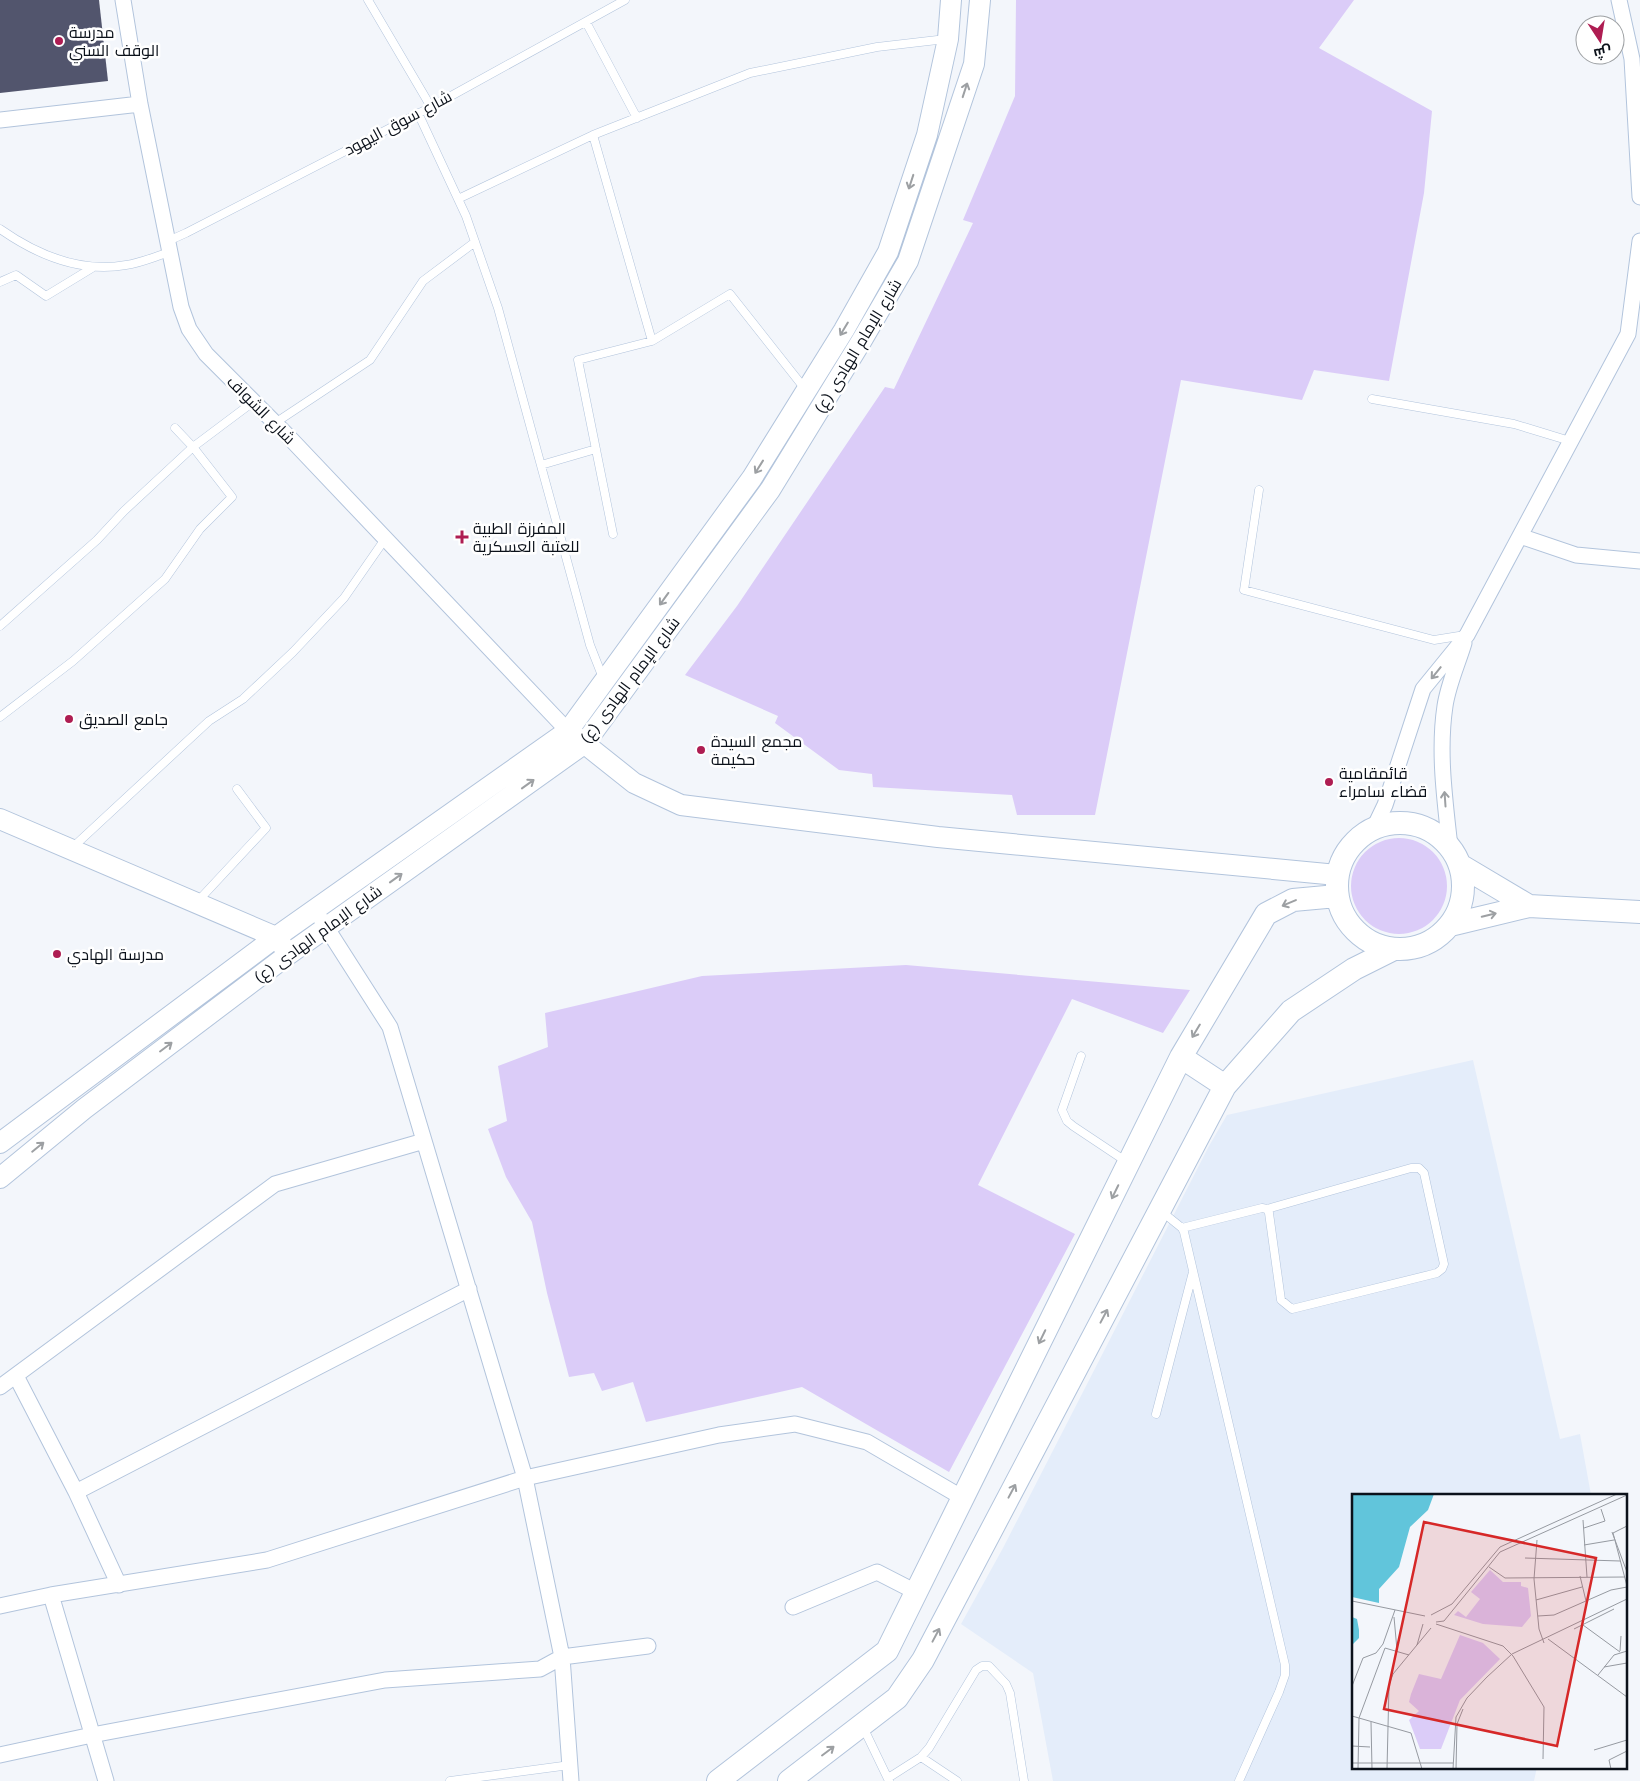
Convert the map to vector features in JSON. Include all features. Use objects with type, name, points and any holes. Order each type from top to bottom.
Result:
[{"type":"main road","name":"شارع الإمام الهادی (ع)","points":[[0,1143],[276,936],[568,731],[752,478],[807,391],[888,252],[927,135],[948,39],[951,0]]},
{"type":"main road","name":"شارع الإمام الهادی (ع)","points":[[0,1178],[84,1109],[289,954],[585,743],[770,490],[908,261],[974,64],[980,0]]},
{"type":"main road","points":[[568,731],[634,783],[681,805],[1337,886]]},
{"type":"main road","points":[[0,819],[276,936],[289,954]]},
{"type":"main road","points":[[1394,949],[1374,943],[1357,932],[1344,916],[1337,886],[1344,856],[1357,840],[1374,828],[1394,823],[1415,825],[1434,833],[1455,856],[1528,906]]},
{"type":"main road","points":[[789,1781],[897,1698],[923,1660],[1225,1086],[1291,1012],[1354,968],[1394,949],[1415,947],[1434,939],[1450,925],[1460,906],[1463,886],[1455,856]]},
{"type":"main road","points":[[718,1781],[887,1651],[1181,1056],[1266,914],[1292,900],[1337,886]]},
{"type":"main road","points":[[1450,925],[1528,906],[1640,912]]},
{"type":"main road","points":[[1181,1056],[1225,1086]]},
{"type":"street","name":"شارع الشواف","points":[[123,0],[140,104],[181,307],[189,329],[206,354],[275,423],[568,731]]},
{"type":"street","points":[[1619,0],[1632,59],[1640,197]]},
{"type":"street","points":[[0,120],[140,104]]},
{"type":"street","points":[[1455,856],[1444,799],[1443,748],[1445,705],[1467,635],[1628,334],[1640,241]]},
{"type":"street","points":[[1520,536],[1576,555],[1639,564]]},
{"type":"street","points":[[1374,828],[1388,796],[1423,689],[1467,635]]},
{"type":"street","points":[[315,910],[390,1027],[525,1478],[562,1657],[571,1781]]},
{"type":"street","points":[[0,1387],[275,1184],[424,1141]]},
{"type":"street","points":[[76,1492],[469,1289]]},
{"type":"street","points":[[16,1376],[76,1492],[119,1585]]},
{"type":"street","points":[[0,1606],[51,1595],[267,1560],[525,1478],[719,1435],[794,1424],[867,1442],[963,1498]]},
{"type":"street","points":[[794,1607],[877,1572],[916,1592]]},
{"type":"street","points":[[51,1595],[106,1781]]},
{"type":"street","points":[[0,1755],[92,1735],[384,1680],[540,1669],[562,1657],[648,1646]]},
{"type":"lane","points":[[368,0],[431,107]]},
{"type":"lane","name":"شارع سوق اليهود","points":[[92,268],[126,265],[169,246],[194,229],[418,114],[625,0]]},
{"type":"lane","points":[[586,22],[637,118]]},
{"type":"lane","points":[[458,199],[594,135],[750,73],[877,47],[948,39]]},
{"type":"lane","points":[[418,114],[458,199],[498,308],[590,645],[604,681]]},
{"type":"lane","points":[[594,135],[652,341]]},
{"type":"lane","points":[[0,229],[21,244],[61,261],[92,268]]},
{"type":"lane","points":[[275,423],[370,360],[423,281],[475,242]]},
{"type":"lane","points":[[0,282],[16,275],[46,296],[92,268]]},
{"type":"lane","points":[[613,534],[578,360],[652,341],[730,294],[807,391]]},
{"type":"lane","points":[[1372,399],[1514,424],[1570,441]]},
{"type":"lane","points":[[0,626],[97,540],[124,511],[193,447],[252,402]]},
{"type":"lane","points":[[0,717],[74,661],[165,579],[200,529],[232,497],[193,447],[175,428]]},
{"type":"lane","points":[[540,465],[596,449]]},
{"type":"lane","points":[[1259,490],[1244,590],[1434,640],[1467,635]]},
{"type":"lane","points":[[71,849],[209,722],[243,699],[293,652],[344,598],[385,539]]},
{"type":"lane","points":[[196,902],[266,828],[237,789]]},
{"type":"lane","points":[[1081,1056],[1062,1110],[1067,1121],[1073,1126],[1129,1163]]},
{"type":"lane","points":[[1182,1228],[1267,1208],[1411,1168],[1419,1168],[1424,1173],[1444,1264],[1442,1270],[1437,1273],[1292,1308],[1281,1300],[1267,1208]]},
{"type":"lane","points":[[1160,1210],[1182,1228],[1184,1232],[1285,1665],[1285,1675],[1279,1692],[1239,1781]]},
{"type":"lane","points":[[1156,1414],[1193,1270]]},
{"type":"lane","points":[[862,1725],[888,1780],[921,1757],[929,1748],[976,1670],[982,1666],[989,1666],[1006,1684],[1010,1693],[1024,1781]]},
{"type":"lane","points":[[921,1757],[957,1781]]},
{"type":"lane","points":[[450,1781],[570,1765]]},
{"type":"shaded area","points":[[1016,0],[1354,0],[1319,48],[1432,111],[1424,193],[1389,381],[1314,370],[1302,400],[1181,380],[1095,815],[1017,815],[1012,795],[873,787],[872,774],[839,770],[775,723],[778,716],[685,675],[737,606],[885,387],[894,389],[973,223],[963,220],[1015,96]]},
{"type":"shaded area","points":[[1399,838],[1417,842],[1433,852],[1443,868],[1447,886],[1443,904],[1433,920],[1417,930],[1399,934],[1381,930],[1365,920],[1355,904],[1351,886],[1355,868],[1365,852],[1381,842]]},
{"type":"shaded area","points":[[906,965],[1190,990],[1163,1033],[1072,999],[978,1185],[1075,1234],[949,1472],[802,1387],[646,1422],[633,1382],[602,1391],[594,1373],[569,1377],[547,1293],[532,1222],[506,1177],[488,1129],[507,1121],[498,1066],[548,1047],[545,1013],[702,976]]},
{"type":"shaded area","points":[[1473,1060],[1560,1439],[1580,1434],[1591,1494],[1352,1494],[1352,1768],[1537,1768],[1534,1781],[1053,1781],[1033,1673],[961,1624],[1003,1548],[1209,1146],[1227,1115]]},
{"type":"building","name":"مدرسة الوقف السني","points":[[0,0],[99,0],[108,81],[0,93]]},
{"type":"place","name":"مدرسة الوقف السني","points":[[59,41]]},
{"type":"place","name":"المفرزة الطبية للعتبة العسكرية","points":[[462,537]]},
{"type":"place","name":"جامع الصديق","points":[[69,719]]},
{"type":"place","name":"مجمع السيدة حكيمة","points":[[701,750]]},
{"type":"place","name":"قائمقامية قضاء سامراء","points":[[1329,782]]},
{"type":"place","name":"مدرسة الهادي","points":[[57,954]]}]
